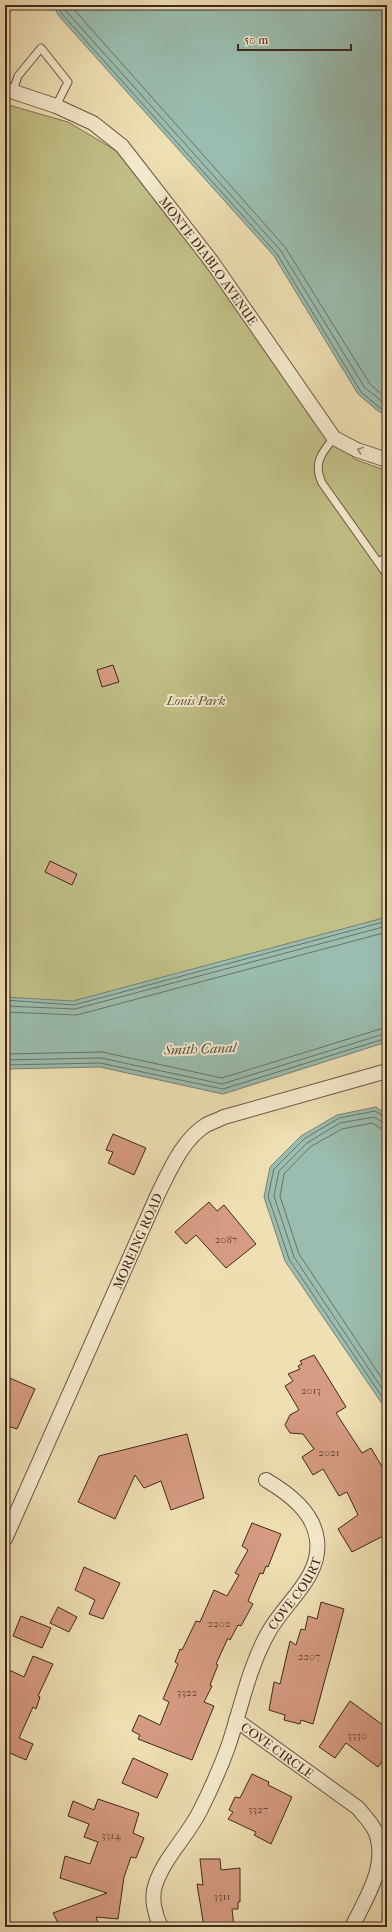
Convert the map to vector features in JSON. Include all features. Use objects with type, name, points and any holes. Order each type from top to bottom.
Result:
[{"type":"street","name":"MONTE DIABLO AVENUE","points":[[9,90],[56,106],[93,123],[122,146],[212,262],[334,438],[357,450],[387,460]]},
{"type":"street","name":"MOREING ROAD","points":[[5,1539],[158,1194],[171,1168],[194,1135],[207,1124],[224,1117],[387,1071]]},
{"type":"street","name":"COVE COURT","points":[[236,1720],[252,1668],[268,1633],[283,1609],[300,1590],[316,1560],[318,1540],[315,1526],[306,1513],[283,1490],[266,1480]]},
{"type":"street","name":"COVE CIRCLE","points":[[161,1927],[154,1906],[154,1888],[159,1875],[199,1812],[227,1748],[236,1720],[358,1808],[377,1835],[380,1851],[378,1870],[352,1927]]},
{"type":"lane","points":[[9,90],[18,76],[41,48],[68,82],[56,106]]},
{"type":"lane","points":[[334,438],[325,448],[318,462],[318,475],[322,483],[387,576]]},
{"type":"lane","points":[[378,562],[387,557]]},
{"type":"green space","name":"Louis Park","points":[[5,104],[68,122],[135,162],[354,459],[387,471],[387,929],[85,1004],[5,999]]},
{"type":"water","points":[[54,5],[387,5],[387,415],[378,411],[358,394],[274,256],[58,15]]},
{"type":"water","name":"Smith Canal","points":[[387,917],[387,1042],[223,1094],[100,1067],[5,1069],[5,997],[73,1001]]},
{"type":"water","points":[[376,1107],[387,1115],[387,1411],[285,1261],[264,1197],[270,1167],[301,1136],[337,1115]]},
{"type":"building","points":[[113,665],[119,682],[102,687],[97,670]]},
{"type":"building","points":[[50,861],[77,874],[72,885],[45,872]]},
{"type":"building","points":[[113,1134],[146,1148],[134,1175],[108,1163],[113,1152],[106,1150]]},
{"type":"building","points":[[209,1202],[217,1211],[224,1205],[256,1244],[226,1268],[196,1235],[186,1244],[175,1232]]},
{"type":"building","points":[[314,1355],[346,1407],[336,1413],[362,1453],[371,1448],[387,1475],[387,1534],[352,1552],[338,1529],[358,1515],[347,1492],[339,1496],[323,1469],[313,1475],[302,1457],[314,1449],[303,1434],[290,1433],[285,1425],[290,1415],[299,1410],[285,1386],[293,1381],[288,1374],[300,1369],[298,1366],[302,1364],[300,1361]]},
{"type":"building","points":[[5,1376],[35,1389],[17,1429],[5,1425]]},
{"type":"building","points":[[187,1434],[204,1498],[171,1510],[161,1481],[144,1488],[135,1475],[115,1519],[78,1502],[99,1456]]},
{"type":"building","points":[[252,1523],[281,1534],[268,1567],[266,1566],[263,1574],[260,1573],[248,1601],[253,1604],[241,1626],[238,1625],[230,1640],[228,1638],[216,1664],[218,1665],[210,1685],[212,1686],[204,1702],[214,1706],[192,1760],[138,1739],[140,1735],[132,1731],[139,1715],[160,1725],[169,1702],[163,1699],[178,1664],[175,1662],[180,1649],[182,1650],[196,1621],[200,1622],[214,1590],[227,1596],[239,1575],[235,1573],[248,1550],[242,1546]]},
{"type":"building","points":[[84,1567],[120,1583],[103,1619],[89,1614],[95,1600],[75,1590]]},
{"type":"building","points":[[321,1602],[344,1609],[313,1724],[301,1720],[300,1724],[284,1720],[285,1715],[269,1710],[274,1682],[280,1684],[290,1641],[296,1645],[301,1629],[305,1630],[308,1616],[317,1619]]},
{"type":"building","points":[[58,1607],[77,1617],[69,1632],[50,1623]]},
{"type":"building","points":[[21,1616],[51,1628],[42,1648],[13,1636]]},
{"type":"building","points":[[33,1656],[53,1664],[38,1696],[40,1697],[36,1709],[33,1707],[19,1738],[33,1744],[26,1760],[5,1751],[5,1668],[24,1677]]},
{"type":"building","points":[[350,1701],[387,1728],[387,1755],[378,1767],[346,1743],[335,1758],[319,1747]]},
{"type":"building","points":[[133,1758],[168,1774],[157,1798],[122,1783]]},
{"type":"building","points":[[252,1774],[269,1782],[268,1785],[292,1797],[271,1844],[254,1835],[256,1832],[228,1819],[233,1812],[229,1810],[235,1797],[240,1798]]},
{"type":"building","points":[[98,1799],[139,1813],[133,1833],[144,1838],[136,1858],[131,1857],[124,1877],[118,1919],[96,1917],[100,1927],[60,1927],[53,1913],[107,1893],[60,1878],[65,1856],[90,1864],[98,1842],[84,1837],[89,1824],[68,1816],[73,1801],[94,1810]]},
{"type":"building","points":[[200,1859],[220,1859],[221,1870],[240,1868],[240,1902],[238,1902],[238,1909],[232,1909],[234,1927],[204,1927],[197,1884],[203,1885]]}]
